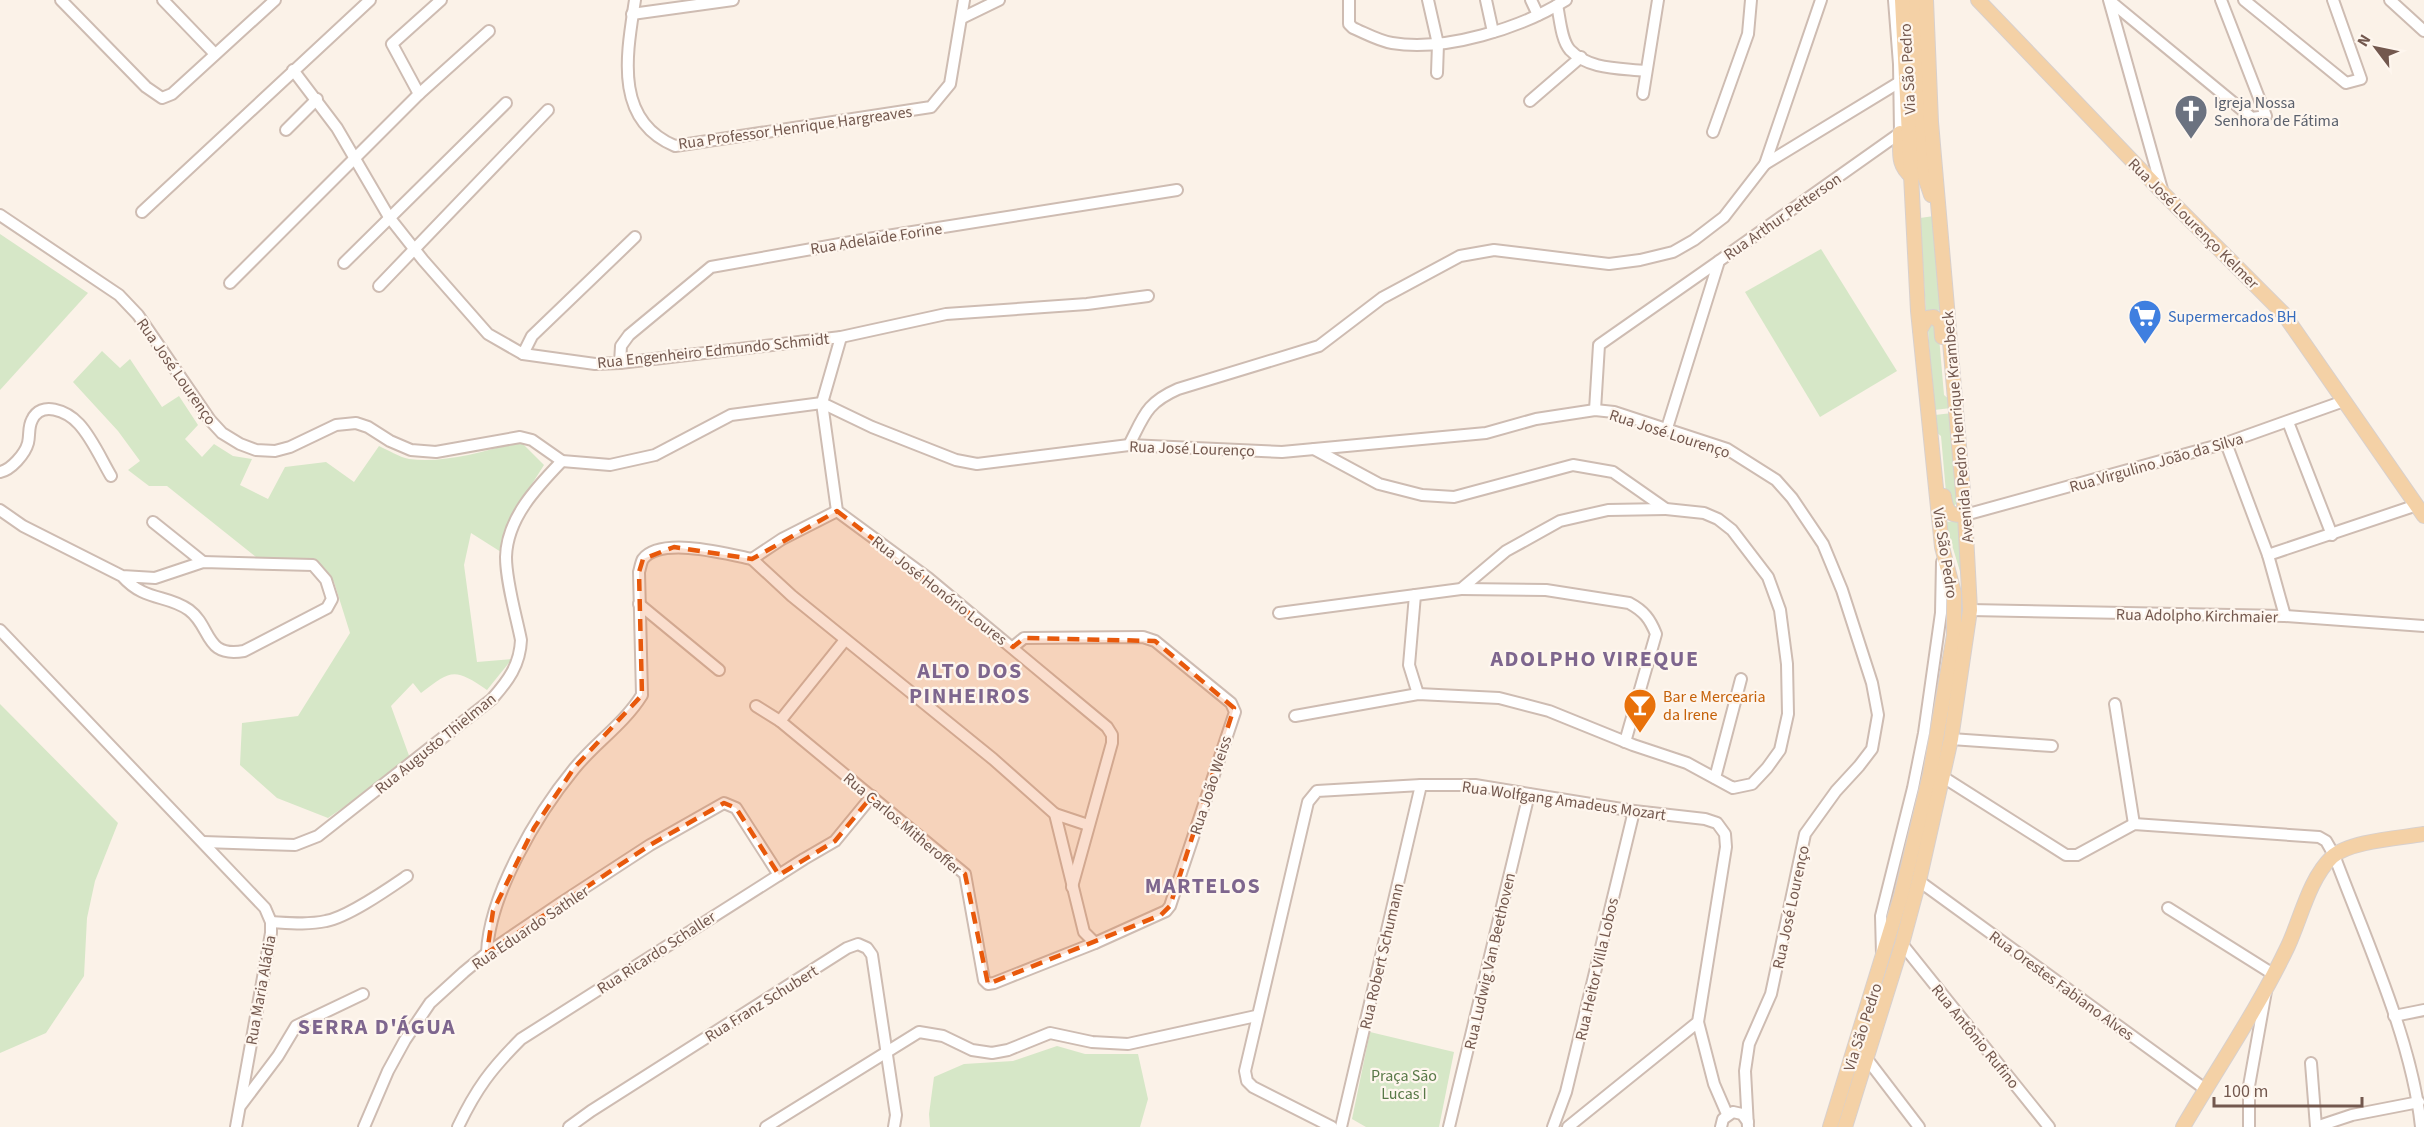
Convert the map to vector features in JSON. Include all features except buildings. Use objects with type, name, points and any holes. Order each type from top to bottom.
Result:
[{"type":"main road","name":"Via São Pedro","points":[[1830,1127],[1901,896],[1930,774],[1954,635],[1954,593],[1942,547],[1920,330],[1902,0]]},
{"type":"main road","name":"Via São Pedro","points":[[1914,0],[1924,174],[1938,211]]},
{"type":"main road","name":"Avenida Pedro Henrique Krambeck","points":[[1845,1127],[1919,882],[1951,740],[1970,610],[1965,515],[1930,122],[1926,0]]},
{"type":"main road","name":"Rua José Lourenço Kelmer","points":[[1981,2],[2163,193],[2283,313],[2420,511]]},
{"type":"main road","points":[[1900,133],[1901,164],[1903,170],[1912,177]]},
{"type":"main road","points":[[1920,330],[1927,318],[1934,317],[1941,323],[1948,387],[1949,392],[1954,396]]},
{"type":"main road","points":[[1931,434],[1937,439],[1945,508],[1952,515],[1965,515]]},
{"type":"main road","points":[[2183,1127],[2270,980],[2288,946],[2320,872],[2334,855],[2352,847],[2424,834]]},
{"type":"street","points":[[61,0],[146,87],[162,98],[172,94],[275,0]]},
{"type":"street","points":[[163,0],[215,54]]},
{"type":"street","points":[[142,212],[370,0]]},
{"type":"street","points":[[418,94],[392,44],[441,0]]},
{"type":"street","name":"Rua Professor Henrique Hargreaves","points":[[634,0],[627,50],[627,80],[634,104],[645,124],[660,140],[675,146],[931,107],[950,84],[964,0]]},
{"type":"street","points":[[633,14],[733,0]]},
{"type":"street","points":[[962,18],[999,0]]},
{"type":"street","points":[[1349,0],[1349,24],[1353,28],[1390,43],[1420,46],[1508,28],[1562,3],[1565,39],[1570,50],[1592,65],[1645,71]]},
{"type":"street","points":[[1428,0],[1438,44],[1437,73]]},
{"type":"street","points":[[1486,0],[1493,32]]},
{"type":"street","points":[[1531,0],[1538,15]]},
{"type":"street","points":[[1643,94],[1658,0]]},
{"type":"street","points":[[1713,132],[1748,34],[1751,0]]},
{"type":"street","points":[[1129,445],[1147,411],[1158,398],[1178,389],[1319,346],[1382,298],[1460,256],[1494,250],[1609,264],[1673,252],[1694,240],[1724,218],[1765,164],[1821,0]]},
{"type":"street","points":[[1894,0],[1899,64],[1900,133]]},
{"type":"street","points":[[2110,1],[2252,118],[2266,116],[2221,0]]},
{"type":"street","points":[[2244,0],[2346,83],[2361,80],[2333,0]]},
{"type":"street","points":[[2390,0],[2424,31]]},
{"type":"street","points":[[2110,1],[2163,193]]},
{"type":"street","points":[[230,283],[418,94],[489,31]]},
{"type":"street","points":[[1530,101],[1581,57]]},
{"type":"street","name":"Rua Engenheiro Edmundo Schmidt","points":[[293,70],[317,99],[356,157],[390,217],[414,249],[488,334],[523,354],[595,364],[620,363],[841,337],[946,314],[1148,296]]},
{"type":"street","points":[[1765,164],[1898,82]]},
{"type":"street","points":[[286,130],[317,99]]},
{"type":"street","points":[[344,263],[506,103]]},
{"type":"street","points":[[380,286],[548,110]]},
{"type":"street","name":"Rua Arthur Petterson","points":[[1667,428],[1719,261],[1900,133]]},
{"type":"street","name":"Rua Adelaide Forine","points":[[620,363],[621,346],[628,335],[711,267],[868,239],[1177,190]]},
{"type":"street","name":"Rua José Lourenço","points":[[0,215],[119,295],[138,315],[210,420],[222,433],[248,448],[266,451],[282,449],[336,425],[356,423],[368,427],[402,447],[423,453],[527,437],[562,462]]},
{"type":"street","points":[[523,354],[532,336],[635,237]]},
{"type":"street","points":[[1595,410],[1599,345],[1719,261]]},
{"type":"street","points":[[752,559],[782,539],[837,511],[822,403],[841,337]]},
{"type":"street","name":"Rua Virgulino João da Silva","points":[[1965,515],[2226,442],[2344,401]]},
{"type":"street","points":[[562,462],[610,465],[636,460],[655,455],[731,415],[822,403]]},
{"type":"street","name":"Rua José Lourenço","points":[[822,403],[956,460],[976,464],[1129,445],[1282,452],[1486,433],[1536,419],[1595,410],[1614,412],[1727,449],[1776,480],[1823,544],[1842,590],[1872,683],[1878,715],[1872,749],[1836,790],[1805,834],[1771,994],[1749,1044],[1745,1071],[1748,1124]]},
{"type":"street","points":[[0,472],[13,465],[27,446],[30,422],[41,410],[48,408],[64,413],[80,425],[111,476]]},
{"type":"street","points":[[2288,422],[2332,535]]},
{"type":"street","points":[[2226,442],[2268,555],[2285,616]]},
{"type":"street","points":[[1313,448],[1379,484],[1422,495],[1454,497],[1572,465],[1613,472],[1666,509]]},
{"type":"street","name":"Rua Augusto Thielman","points":[[203,842],[295,844],[318,836],[492,699],[507,682],[519,659],[521,649],[506,559],[515,520],[539,485],[562,462]]},
{"type":"street","points":[[1295,716],[1418,694],[1499,699],[1549,711],[1625,742],[1687,763],[1732,788],[1752,784],[1780,750],[1788,714],[1787,664],[1780,610],[1768,577],[1732,530],[1718,519],[1704,513],[1666,509],[1608,510],[1560,521],[1506,551],[1461,589]]},
{"type":"street","points":[[0,510],[23,526],[122,576],[129,584],[149,596],[187,608],[214,646],[231,653],[244,651],[327,608],[331,603],[326,580],[314,565],[203,562],[155,578],[122,576]]},
{"type":"street","name":"Rua José Honório Loures","points":[[837,511],[928,578],[1107,727],[1112,735],[1112,743],[1072,887]]},
{"type":"street","points":[[2268,555],[2420,511]]},
{"type":"street","points":[[153,522],[203,562]]},
{"type":"street","points":[[487,953],[493,911],[521,850],[534,828],[574,768],[634,708],[642,695],[639,572],[643,559],[653,552],[674,547],[752,559],[792,596],[985,753],[1055,814],[1088,825]]},
{"type":"street","points":[[1279,613],[1461,589],[1546,590],[1629,603],[1641,609],[1650,619],[1656,634],[1625,742]]},
{"type":"street","points":[[1415,595],[1409,664],[1418,694]]},
{"type":"street","points":[[639,604],[719,670]]},
{"type":"street","name":"Rua Adolpho Kirchmaier","points":[[1970,610],[2285,616],[2424,626]]},
{"type":"street","name":"Rua Maria Aládia","points":[[0,630],[265,908],[271,922],[271,933],[236,1127]]},
{"type":"street","name":"Rua João Weiss","points":[[984,980],[988,984],[994,983],[1095,943],[1161,915],[1170,906],[1235,712],[1234,708],[1155,641],[1143,637],[1024,638],[1013,647]]},
{"type":"street","points":[[780,721],[845,639]]},
{"type":"street","points":[[1715,778],[1741,679]]},
{"type":"street","points":[[2115,704],[2134,824]]},
{"type":"street","name":"Rua Carlos Mitheroffer","points":[[756,706],[780,721],[965,874],[984,980]]},
{"type":"street","points":[[1951,740],[2052,746]]},
{"type":"street","points":[[1943,777],[2066,855],[2077,855],[2134,824],[2319,837],[2326,841],[2334,855],[2394,1016],[2419,1102],[2421,1127]]},
{"type":"street","name":"Rua Wolfgang Amadeus Mozart","points":[[1332,1127],[1253,1087],[1247,1081],[1245,1071],[1256,1016],[1312,795],[1317,791],[1421,785],[1475,785],[1717,822],[1725,834],[1726,847],[1698,1022],[1714,1083],[1730,1113]]},
{"type":"street","name":"Rua Robert Schumann","points":[[1341,1127],[1421,785]]},
{"type":"street","name":"Rua Ludwig Van Beethoven","points":[[1449,1127],[1529,794]]},
{"type":"street","name":"Rua Ricardo Schaller","points":[[458,1127],[473,1095],[492,1068],[521,1039],[835,841],[872,796]]},
{"type":"street","name":"Rua Eduardo Sathler","points":[[364,1127],[388,1071],[405,1040],[430,1003],[487,953],[650,845],[724,803],[736,808],[779,875]]},
{"type":"street","name":"Rua Heitor Villa Lobos","points":[[1553,1127],[1566,1092],[1634,811]]},
{"type":"street","points":[[1055,814],[1084,932],[1095,943]]},
{"type":"street","points":[[1065,852],[1080,855]]},
{"type":"street","points":[[271,922],[303,924],[329,921],[369,901],[407,876]]},
{"type":"street","name":"Rua Orestes Fabiano Alves","points":[[1919,882],[2205,1089]]},
{"type":"street","points":[[2168,908],[2270,980],[2250,1086],[2249,1127]]},
{"type":"street","name":"Rua Franz Schubert","points":[[569,1127],[828,960],[858,944],[867,948],[872,956],[886,1051]]},
{"type":"street","name":"Rua Antônio Rufino","points":[[1902,944],[2049,1127]]},
{"type":"street","points":[[239,1107],[278,1056],[296,1026],[363,994]]},
{"type":"street","points":[[2394,1016],[2424,1010]]},
{"type":"street","points":[[766,1127],[919,1032],[943,1036],[972,1050],[992,1053],[1008,1050],[1050,1034],[1092,1042],[1128,1044],[1256,1016]]},
{"type":"street","points":[[1568,1127],[1698,1022]]},
{"type":"street","points":[[886,1051],[896,1115],[894,1127]]},
{"type":"street","points":[[1867,1059],[1919,1127]]},
{"type":"street","points":[[2311,1063],[2316,1127],[2352,1115],[2419,1102]]},
{"type":"street","name":"Rua José Lourenço","points":[[1721,1127],[1723,1119],[1730,1113],[1746,1086]]},
{"type":"street","points":[[1730,1113],[1742,1114],[1748,1124]]},
{"type":"highlighted area","points":[[837,511],[1013,647],[1024,638],[1155,641],[1234,708],[1170,906],[1161,915],[988,984],[965,874],[872,796],[835,841],[779,875],[736,808],[724,803],[650,845],[487,953],[493,911],[534,828],[574,768],[642,695],[639,572],[643,559],[674,547],[752,559]]},
{"type":"green space","points":[[1934,216],[1942,310],[1926,312],[1920,218]]},
{"type":"green space","points":[[0,234],[88,293],[0,390]]},
{"type":"green space","points":[[1821,249],[1897,371],[1820,417],[1745,292]]},
{"type":"green space","points":[[1932,324],[1938,325],[1944,395],[1951,401],[1951,408],[1934,410],[1928,329]]},
{"type":"green space","points":[[102,351],[120,368],[130,359],[162,407],[179,396],[198,425],[185,439],[202,457],[214,444],[233,456],[252,459],[240,485],[268,499],[285,467],[326,462],[354,482],[379,446],[409,459],[436,460],[480,452],[520,441],[544,465],[513,514],[501,552],[471,533],[464,565],[477,662],[512,659],[487,690],[467,678],[453,674],[439,680],[421,693],[413,683],[391,706],[411,761],[328,818],[277,798],[240,765],[242,723],[298,716],[350,633],[334,582],[318,562],[261,561],[167,486],[149,486],[128,470],[140,461],[118,431],[73,382]]},
{"type":"green space","points":[[1952,413],[1958,501],[1953,508],[1947,504],[1941,436],[1936,432],[1935,415]]},
{"type":"green space","points":[[1961,521],[1965,588],[1945,522]]},
{"type":"green space","points":[[0,704],[118,823],[95,881],[87,918],[84,976],[46,1033],[0,1053]]},
{"type":"green space","name":"Praça São Lucas I","points":[[1370,1032],[1454,1052],[1439,1127],[1366,1127],[1352,1119]]},
{"type":"green space","points":[[1057,1046],[1085,1054],[1138,1054],[1148,1099],[1140,1127],[930,1127],[929,1114],[934,1077],[964,1064],[1013,1061]]},
{"type":"place","name":"Igreja Nossa Senhora de Fátima","points":[[2191,140]]},
{"type":"place","name":"Supermercados BH","points":[[2145,345]]},
{"type":"place","name":"Bar e Mercearia da Irene","points":[[1640,734]]},
{"type":"district","name":"ADOLPHO VIREQUE","points":[[1595,658]]},
{"type":"district","name":"ALTO DOS PINHEIROS","points":[[970,682]]},
{"type":"district","name":"MARTELOS","points":[[1203,885]]},
{"type":"district","name":"SERRA D'ÁGUA","points":[[377,1026]]}]
